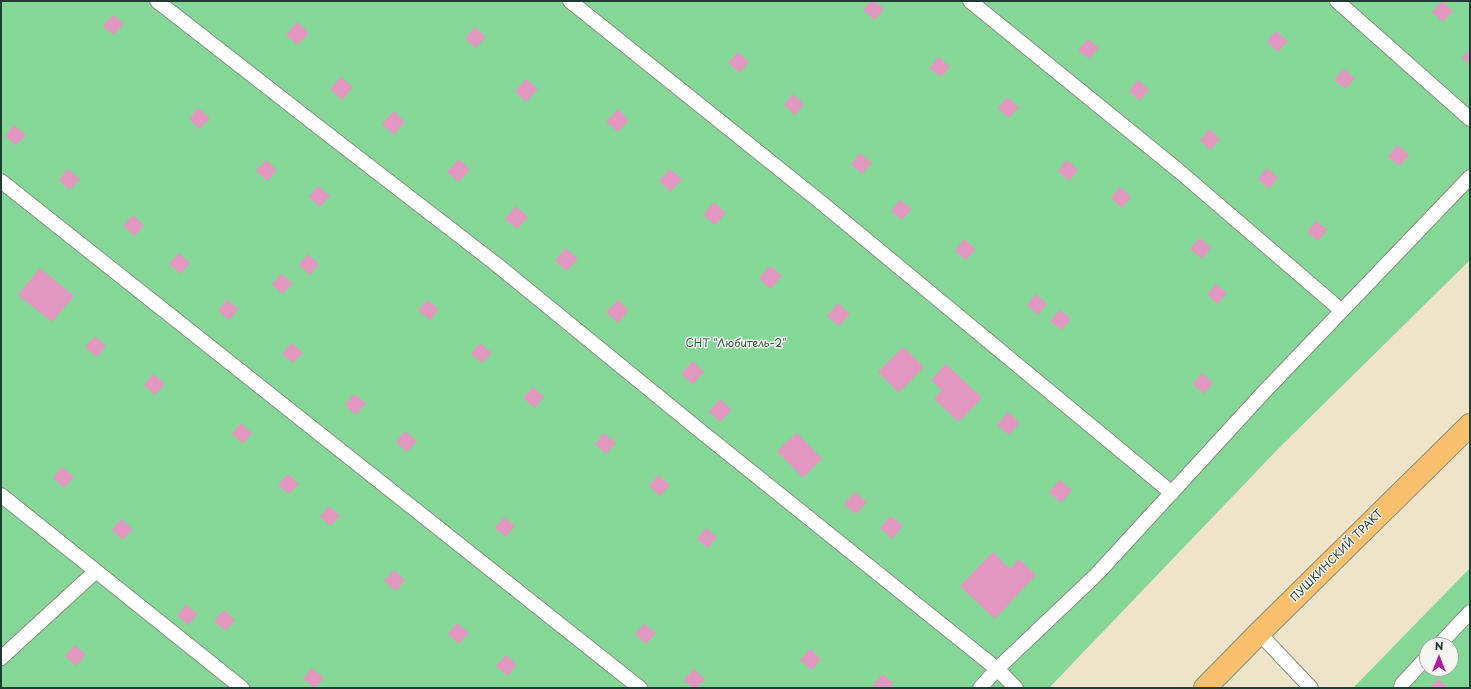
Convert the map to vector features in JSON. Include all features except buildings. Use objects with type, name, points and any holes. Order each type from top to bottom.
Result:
[{"type":"main road","name":"ПУШКИНСКИЙ ТРАКТ","points":[[1205,688],[1258,633],[1470,425]]},
{"type":"lane","points":[[157,1],[496,264],[698,429],[997,669],[1016,688]]},
{"type":"lane","points":[[570,1],[823,204],[1172,493]]},
{"type":"lane","points":[[970,1],[1179,170],[1342,311]]},
{"type":"lane","points":[[1337,1],[1470,119]]},
{"type":"lane","points":[[980,688],[997,669],[1097,574],[1264,392],[1470,177]]},
{"type":"lane","points":[[1,181],[640,688]]},
{"type":"lane","points":[[1,495],[242,688]]},
{"type":"lane","points":[[1,658],[96,570]]},
{"type":"lane","points":[[1447,637],[1470,612]]},
{"type":"lane","points":[[1258,633],[1311,688]]},
{"type":"lane","points":[[1401,688],[1402,684],[1419,666]]},
{"type":"green space","name":"СНТ \"Любитель-2\"","points":[[1,1],[1470,1],[1470,260],[1279,448],[1049,688],[1,688]]},
{"type":"green space","points":[[1470,568],[1470,688],[1353,688]]}]
